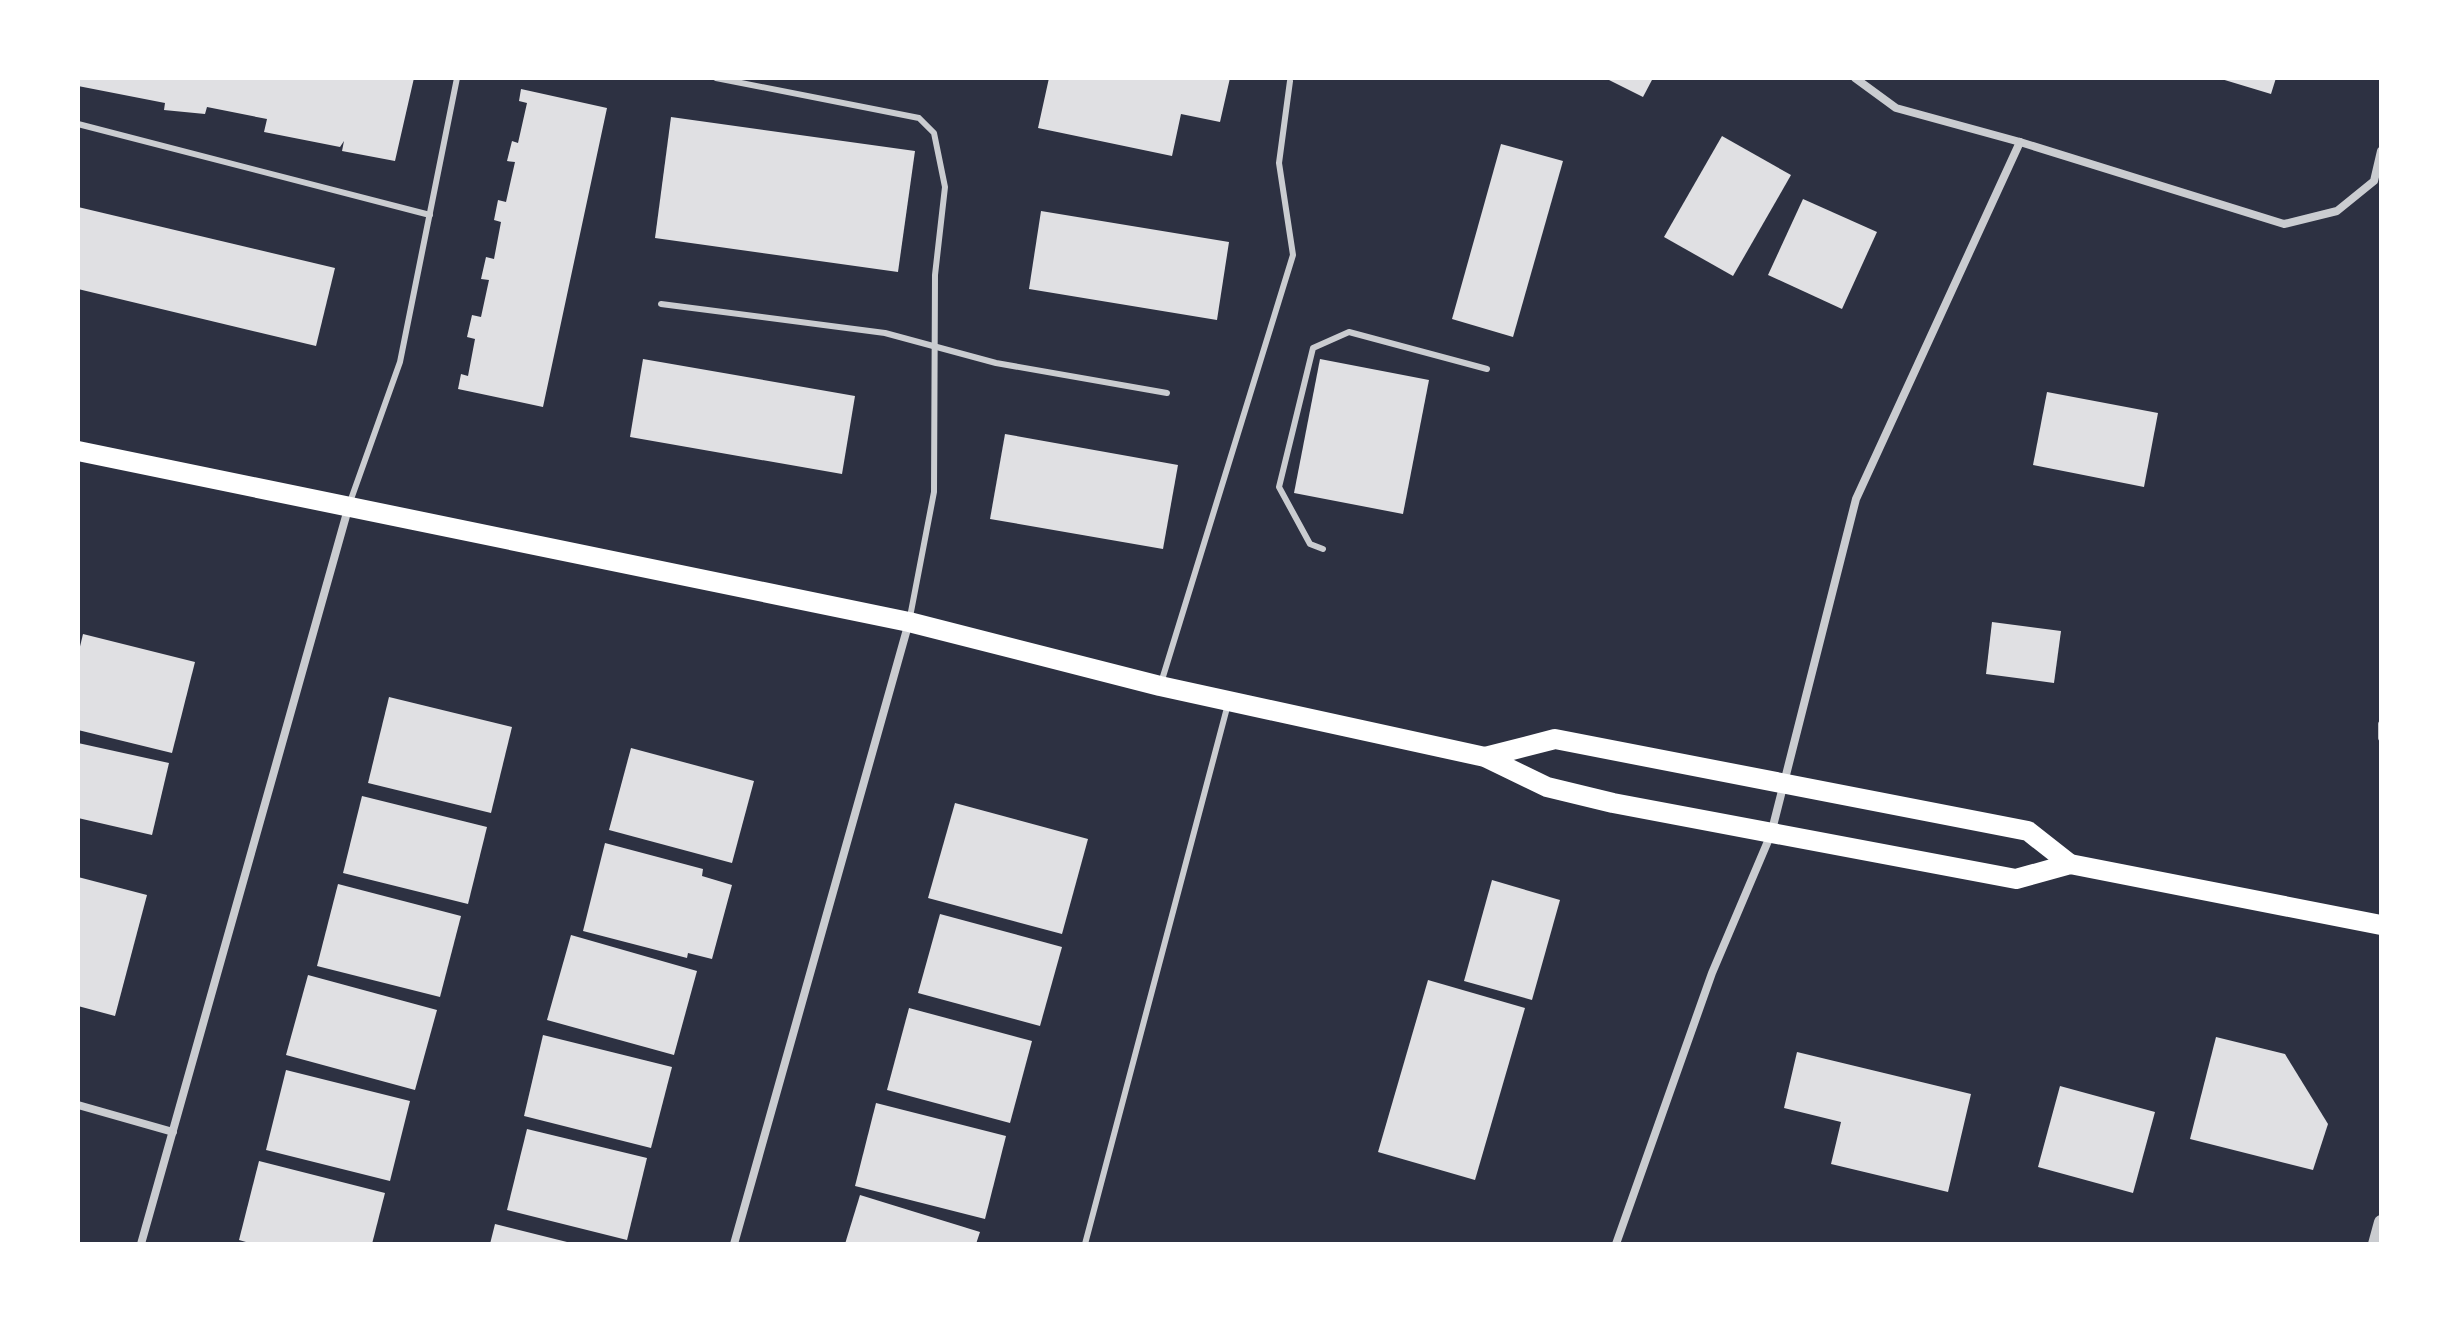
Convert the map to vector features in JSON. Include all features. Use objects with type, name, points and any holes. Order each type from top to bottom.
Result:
[{"type":"main road","points":[[78,451],[909,622],[1160,686],[1485,757],[1547,787],[1771,834],[2016,879],[2070,864],[2381,925]]},
{"type":"main road","points":[[1485,757],[1555,739],[2028,831],[2070,864]]},
{"type":"street","points":[[1855,78],[1896,108],[2020,142],[2284,224],[2337,211],[2374,181],[2381,151]]},
{"type":"street","points":[[1616,1244],[1712,973],[1771,834],[1856,499],[2020,142]]},
{"type":"street","points":[[141,1244],[348,509]]},
{"type":"street","points":[[734,1244],[909,622]]},
{"type":"street","points":[[78,1105],[173,1132]]},
{"type":"street","points":[[2375,1244],[2381,1222]]},
{"type":"lane","points":[[348,509],[400,362],[457,78]]},
{"type":"lane","points":[[716,78],[919,118],[934,133],[945,187],[935,275],[937,407],[934,492],[909,622]]},
{"type":"lane","points":[[1160,686],[1293,255],[1279,163],[1290,81]]},
{"type":"lane","points":[[78,124],[430,215]]},
{"type":"lane","points":[[661,304],[885,333],[996,363],[1167,393]]},
{"type":"lane","points":[[1323,549],[1310,544],[1279,487],[1313,348],[1349,332],[1487,369]]},
{"type":"lane","points":[[1085,1244],[1229,701]]},
{"type":"lane","points":[[2381,724],[2381,738]]},
{"type":"building","points":[[78,78],[414,78],[395,161],[342,151],[344,141],[340,147],[264,132],[267,119],[207,107],[205,114],[164,110],[165,103],[78,86]]},
{"type":"building","points":[[1049,78],[1230,78],[1220,122],[1181,114],[1172,156],[1038,128]]},
{"type":"building","points":[[1605,78],[1653,78],[1643,97]]},
{"type":"building","points":[[2218,78],[2276,78],[2271,94]]},
{"type":"building","points":[[521,89],[607,108],[543,407],[458,389],[461,374],[468,376],[475,339],[467,337],[472,315],[481,317],[489,280],[481,279],[486,257],[494,259],[501,222],[494,220],[498,200],[506,202],[515,162],[507,161],[512,141],[518,143],[527,103],[519,101]]},
{"type":"building","points":[[671,117],[915,151],[898,272],[655,238]]},
{"type":"building","points":[[1722,136],[1791,175],[1733,276],[1664,237]]},
{"type":"building","points":[[1501,144],[1563,161],[1513,337],[1452,319]]},
{"type":"building","points":[[1803,199],[1877,232],[1842,309],[1768,275]]},
{"type":"building","points":[[78,207],[335,268],[316,346],[78,289]]},
{"type":"building","points":[[1041,211],[1229,242],[1217,320],[1029,289]]},
{"type":"building","points":[[643,359],[855,396],[842,474],[630,437]]},
{"type":"building","points":[[1320,359],[1429,380],[1403,514],[1294,493]]},
{"type":"building","points":[[2047,392],[2158,413],[2144,487],[2033,465]]},
{"type":"building","points":[[1005,434],[1178,465],[1163,549],[990,519]]},
{"type":"building","points":[[1992,622],[2061,631],[2054,683],[1986,674]]},
{"type":"building","points":[[83,634],[195,662],[172,753],[78,730],[78,655]]},
{"type":"building","points":[[389,697],[512,727],[491,813],[368,783]]},
{"type":"building","points":[[78,743],[169,763],[152,835],[78,818]]},
{"type":"building","points":[[631,748],[754,781],[732,863],[609,830]]},
{"type":"building","points":[[362,796],[487,827],[468,904],[343,873]]},
{"type":"building","points":[[955,803],[1088,839],[1062,934],[928,898]]},
{"type":"building","points":[[605,843],[703,869],[702,876],[732,885],[712,959],[688,953],[687,958],[583,931]]},
{"type":"building","points":[[78,877],[147,895],[115,1016],[78,1006]]},
{"type":"building","points":[[1492,880],[1560,900],[1532,1000],[1464,981]]},
{"type":"building","points":[[338,884],[461,916],[440,997],[317,966]]},
{"type":"building","points":[[940,914],[1062,947],[1040,1026],[918,993]]},
{"type":"building","points":[[571,935],[697,971],[674,1055],[547,1020]]},
{"type":"building","points":[[308,975],[437,1010],[415,1090],[286,1055]]},
{"type":"building","points":[[1428,980],[1525,1008],[1475,1180],[1378,1152]]},
{"type":"building","points":[[909,1008],[1032,1041],[1010,1123],[887,1090]]},
{"type":"building","points":[[543,1035],[672,1067],[651,1148],[524,1116]]},
{"type":"building","points":[[2216,1037],[2285,1054],[2328,1124],[2313,1170],[2190,1139]]},
{"type":"building","points":[[1797,1052],[1971,1094],[1948,1192],[1831,1164],[1841,1122],[1784,1108]]},
{"type":"building","points":[[286,1070],[410,1101],[390,1181],[266,1150]]},
{"type":"building","points":[[2060,1086],[2155,1112],[2133,1193],[2038,1167]]},
{"type":"building","points":[[876,1103],[1006,1136],[985,1219],[855,1186]]},
{"type":"building","points":[[527,1129],[647,1158],[627,1240],[507,1210]]},
{"type":"building","points":[[259,1161],[385,1193],[372,1244],[253,1244],[239,1240]]},
{"type":"building","points":[[860,1195],[980,1232],[976,1244],[845,1244]]},
{"type":"building","points":[[495,1224],[571,1243],[571,1244],[490,1244]]}]
